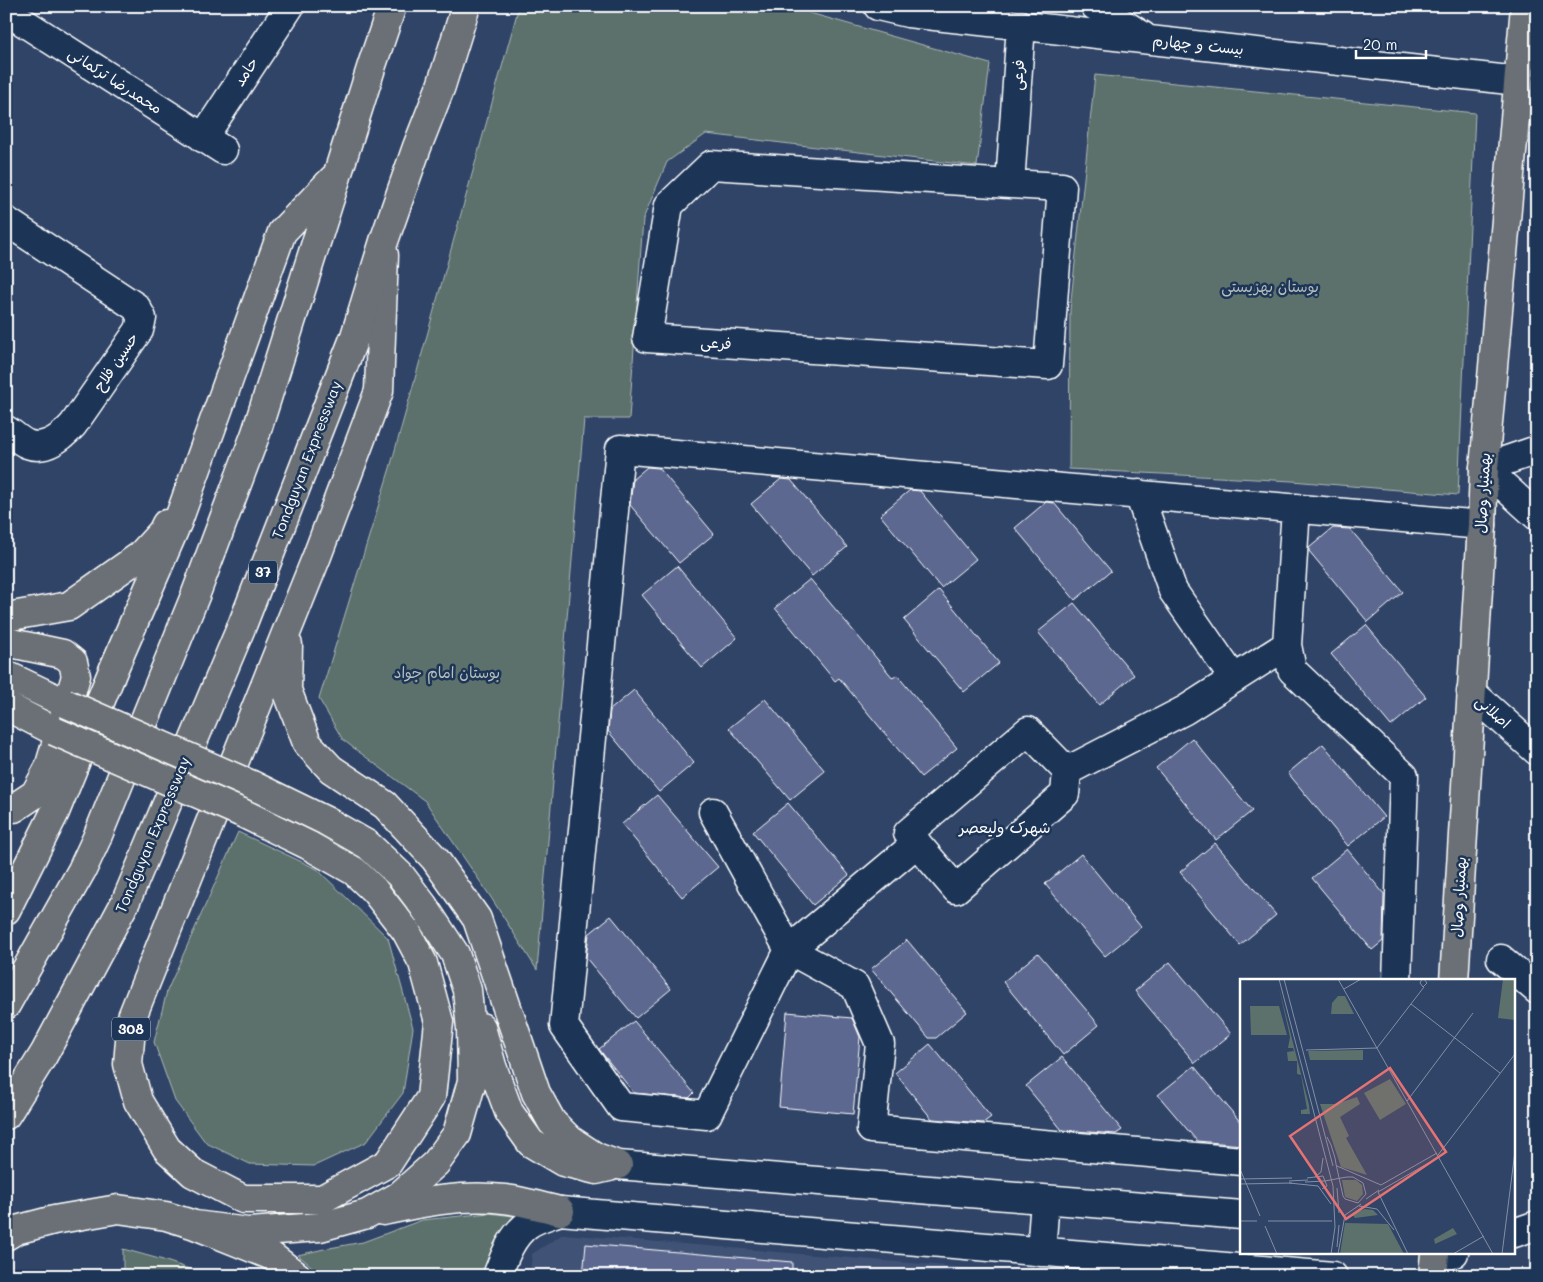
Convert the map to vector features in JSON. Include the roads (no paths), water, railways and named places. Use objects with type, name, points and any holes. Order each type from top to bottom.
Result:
[{"type":"main road","points":[[6,1005],[82,870],[195,596],[256,433],[392,6]]},
{"type":"main road","name":"Tondguyan Expressway","points":[[6,1114],[44,1054],[126,901],[243,623],[355,336],[384,241],[441,86],[466,6]]},
{"type":"main road","name":"بهمنیار وصال","points":[[1454,979],[1484,468],[1525,6]]},
{"type":"main road","points":[[6,910],[56,812],[114,668],[178,521],[282,232],[337,175]]},
{"type":"main road","name":"308","points":[[6,706],[54,731],[240,812],[308,845],[354,871],[374,890],[406,931],[423,963],[439,1022],[431,1097],[388,1164],[322,1199],[243,1199],[193,1173],[167,1149],[138,1101],[128,1064],[132,1017],[289,626],[379,391],[384,241]]},
{"type":"main road","points":[[6,617],[69,606],[140,556],[162,532],[203,452]]},
{"type":"main road","points":[[289,626],[287,690],[307,743],[331,769],[386,805],[435,859],[476,919],[536,1093],[552,1122],[570,1140],[596,1157],[618,1165]]},
{"type":"main road","points":[[6,642],[62,654],[73,662],[76,676],[49,768],[35,794],[14,808],[6,808]]},
{"type":"main road","points":[[6,675],[252,785],[326,821],[368,845],[401,876],[423,905],[455,954],[509,1112],[531,1143],[563,1162],[596,1170],[618,1165]]},
{"type":"main road","points":[[195,1225],[248,1232],[320,1227],[367,1214],[399,1196],[436,1163],[457,1134],[472,1081],[471,1029],[465,984]]},
{"type":"main road","points":[[355,1217],[421,1202],[460,1197],[505,1199],[560,1211]]},
{"type":"main road","points":[[6,1236],[16,1230],[54,1220],[118,1209],[166,1216],[195,1225],[270,1255],[297,1276]]},
{"type":"street","name":"حامد","points":[[213,144],[290,6]]},
{"type":"street","name":"بیست و چهارم","points":[[878,6],[908,12],[1021,26],[1518,81]]},
{"type":"street","points":[[1095,6],[1148,40]]},
{"type":"street","name":"محمدرضا ترکمانی","points":[[6,11],[213,144]]},
{"type":"street","name":"فرعی","points":[[1010,184],[1021,26]]},
{"type":"street","name":"فرعی","points":[[711,165],[1010,184],[1062,187],[1048,365],[647,338],[669,205],[711,165]]},
{"type":"street","name":"حسین فلاح","points":[[6,221],[136,307],[142,318],[139,330],[73,426],[60,439],[41,446],[17,437]]},
{"type":"street","points":[[917,843],[789,950],[707,1115],[621,1107],[564,1026],[620,448],[1482,525]]},
{"type":"street","points":[[1537,450],[1484,468],[1537,516]]},
{"type":"street","points":[[1139,494],[1173,591],[1234,679]]},
{"type":"street","points":[[1296,508],[1287,646],[1292,670],[1404,776],[1397,979]]},
{"type":"street","points":[[1068,771],[1185,710],[1287,646]]},
{"type":"street","name":"اصلانی","points":[[1471,692],[1537,751]]},
{"type":"street","points":[[1028,731],[1068,771],[1065,794],[956,889],[908,833],[1028,731]]},
{"type":"street","points":[[713,812],[789,950],[855,986],[880,1044],[870,1129],[1240,1161]]},
{"type":"street","points":[[1501,959],[1537,990]]},
{"type":"street","points":[[618,1165],[1240,1215]]},
{"type":"street","points":[[1041,1252],[1045,1200]]},
{"type":"street","points":[[497,1276],[508,1249],[517,1235],[528,1224],[560,1211],[1333,1276]]},
{"type":"street","points":[[1516,1232],[1537,1225]]},
{"type":"district","name":"شهرک ولیعصر","points":[[1005,827]]},
{"type":"park label","name":"بوستان بهزیستی","points":[[1270,287]]},
{"type":"park label","name":"بوستان امام جواد","points":[[447,673]]}]
